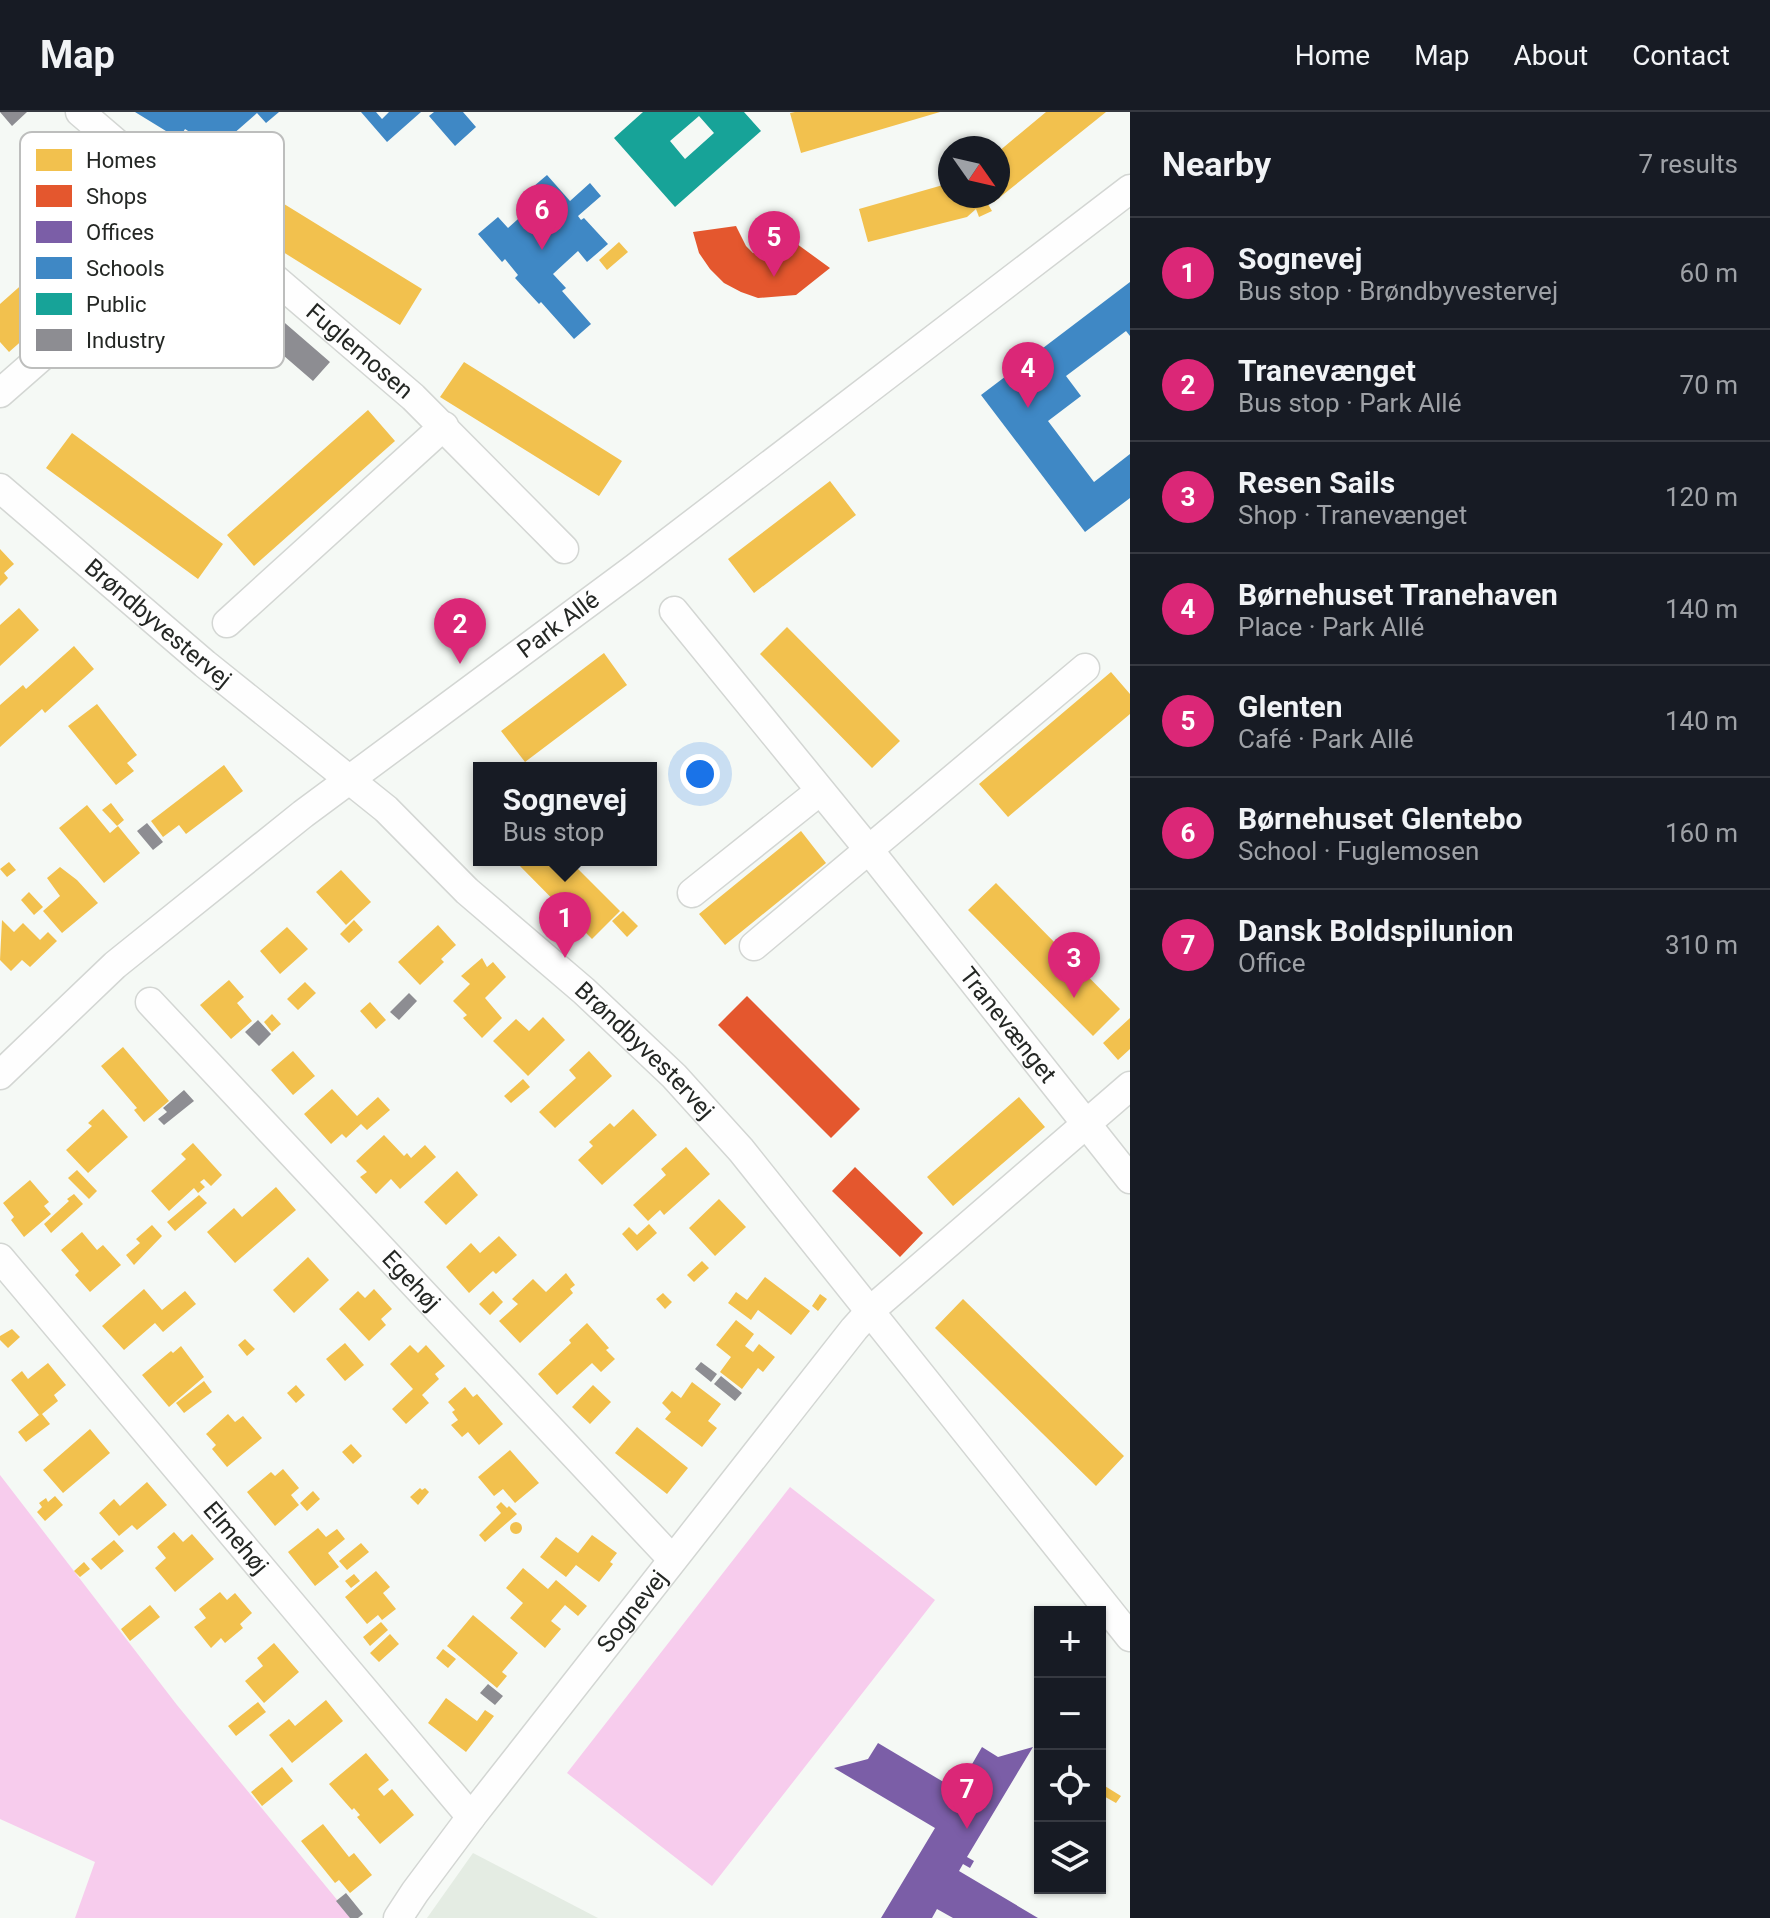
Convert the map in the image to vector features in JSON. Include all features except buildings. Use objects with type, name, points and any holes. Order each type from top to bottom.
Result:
[{"type":"street","name":"Fuglemosen","points":[[80,112],[103,132]]},
{"type":"street","name":"Park Allé","points":[[0,1075],[115,965],[348,780],[635,568],[1130,189]]},
{"type":"street","name":"Fuglemosen","points":[[284,288],[444,426],[564,549]]},
{"type":"street","points":[[0,393],[29,368]]},
{"type":"street","points":[[227,623],[444,426]]},
{"type":"street","name":"Brøndbyvestervej","points":[[0,488],[205,664],[386,809],[467,891],[584,991],[674,1076],[741,1150],[1130,1637]]},
{"type":"street","name":"Tranevænget","points":[[674,611],[869,850],[1130,1179]]},
{"type":"street","points":[[754,946],[1085,668]]},
{"type":"street","points":[[692,893],[820,791]]},
{"type":"street","name":"Egehøj","points":[[150,1002],[672,1559]]},
{"type":"street","points":[[871,1310],[1130,1086]]},
{"type":"street","name":"Elmehøj","points":[[0,1258],[471,1817]]},
{"type":"street","name":"Sognevej","points":[[398,1918],[471,1817],[837,1349],[871,1310]]},
{"type":"shaded area","points":[[0,1475],[177,1705],[352,1918],[75,1918],[95,1862],[0,1819]]},
{"type":"shaded area","points":[[790,1487],[935,1600],[712,1886],[567,1773]]},
{"type":"shaded area","points":[[473,1853],[598,1918],[427,1918]]},
{"type":"place","name":"Børnehuset Glentebo","points":[[542,250]]},
{"type":"place","name":"Glenten","points":[[774,277]]},
{"type":"place","name":"Børnehuset Tranehaven","points":[[1028,408]]},
{"type":"place","name":"Tranevænget","points":[[460,664]]},
{"type":"place","name":"Sognevej","points":[[565,958]]},
{"type":"place","name":"Resen Sails","points":[[1074,998]]},
{"type":"place","name":"Dansk Boldspilunion","points":[[967,1829]]}]
